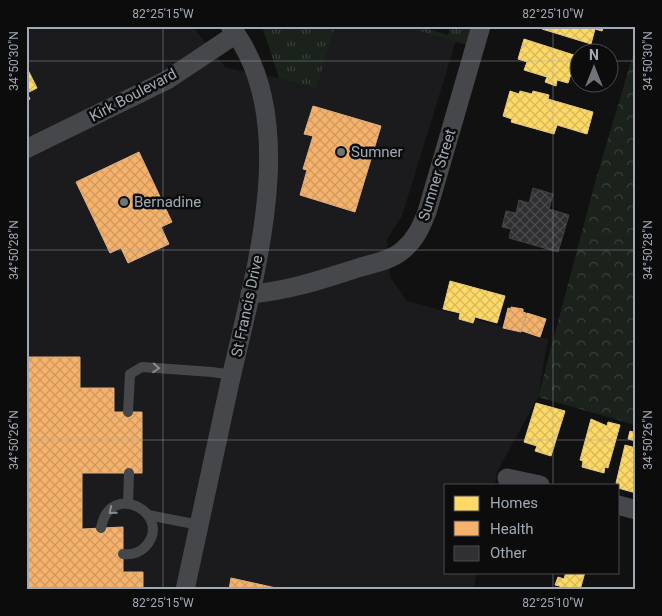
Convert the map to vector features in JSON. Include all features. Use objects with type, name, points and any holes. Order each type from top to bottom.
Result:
[{"type":"street","name":"Sumner Street","points":[[250,294],[277,292],[394,257],[419,234],[481,26]]},
{"type":"street","name":"St Francis Drive","points":[[184,590],[250,294],[267,202],[269,143],[262,94],[248,55],[233,30]]},
{"type":"street","name":"Kirk Boulevard","points":[[26,149],[167,80],[233,30]]},
{"type":"street","points":[[507,478],[535,484]]},
{"type":"street","points":[[620,506],[636,510]]},
{"type":"lane","points":[[128,412],[130,374],[142,367],[232,375]]},
{"type":"lane","points":[[128,504],[129,473]]},
{"type":"lane","points":[[101,528],[107,513],[120,504],[128,504],[144,510],[152,525],[152,534],[149,542],[143,549],[135,553],[123,554]]},
{"type":"lane","points":[[148,515],[199,525]]},
{"type":"shaded area","points":[[26,26],[192,26],[226,68],[279,78],[316,89],[335,26],[406,26],[456,41],[402,216],[387,240],[390,277],[407,301],[548,339],[538,397],[497,472],[495,484],[444,484],[444,574],[477,574],[473,590],[26,590]]},
{"type":"green space","points":[[262,26],[335,26],[316,89],[279,78]]},
{"type":"green space","points":[[404,26],[418,26],[448,35],[451,26],[480,26],[473,47]]},
{"type":"green space","points":[[636,45],[636,425],[538,397],[596,179]]},
{"type":"building: Homes","points":[[543,26],[604,26],[602,31],[595,29],[592,42],[584,42],[542,29]]},
{"type":"building: Homes","points":[[524,39],[570,54],[570,77],[568,83],[557,80],[556,86],[545,82],[547,77],[524,70],[527,62],[518,59]]},
{"type":"building: Homes","points":[[26,66],[37,88],[27,93],[30,99],[26,101]]},
{"type":"building: Homes","points":[[510,91],[519,94],[520,91],[532,94],[533,91],[549,95],[548,99],[593,112],[587,134],[557,125],[554,134],[511,122],[512,119],[503,116]]},
{"type":"building: Homes","points":[[450,281],[505,296],[497,323],[475,317],[473,323],[459,319],[460,313],[443,309]]},
{"type":"building: Homes","points":[[536,403],[565,411],[551,456],[535,451],[537,446],[524,442]]},
{"type":"building: Homes","points":[[591,419],[607,426],[608,422],[620,425],[608,468],[605,467],[604,473],[582,467],[583,461],[580,460]]},
{"type":"building: Homes","points":[[630,431],[636,433],[636,441],[628,439]]},
{"type":"building: Homes","points":[[625,445],[636,448],[636,493],[620,489],[620,484],[616,483]]},
{"type":"building: Homes","points":[[565,574],[584,574],[580,590],[559,590],[560,586],[555,585],[558,577],[564,579]]},
{"type":"building: Health","name":"Sumner","points":[[313,106],[381,126],[355,212],[300,195],[307,170],[303,169],[313,136],[304,134]]},
{"type":"building: Health","name":"Bernadine","points":[[139,152],[172,222],[161,227],[169,244],[128,263],[121,248],[110,253],[76,182]]},
{"type":"building: Health","points":[[511,307],[523,309],[523,312],[526,313],[521,332],[503,328],[508,308],[511,309]]},
{"type":"building: Health","points":[[527,313],[546,319],[540,337],[522,331]]},
{"type":"building: Health","points":[[26,357],[80,357],[80,388],[114,388],[114,412],[142,412],[142,473],[82,473],[82,529],[123,527],[123,572],[143,572],[143,590],[26,590]]},
{"type":"building: Health","points":[[231,578],[285,590],[229,590]]},
{"type":"building: Other","points":[[533,188],[553,194],[549,209],[569,215],[558,252],[509,238],[511,229],[502,227],[506,211],[516,213],[519,200],[529,203]]},
{"type":"place","name":"Sumner","points":[[341,152]]},
{"type":"place","name":"Bernadine","points":[[124,202]]}]
